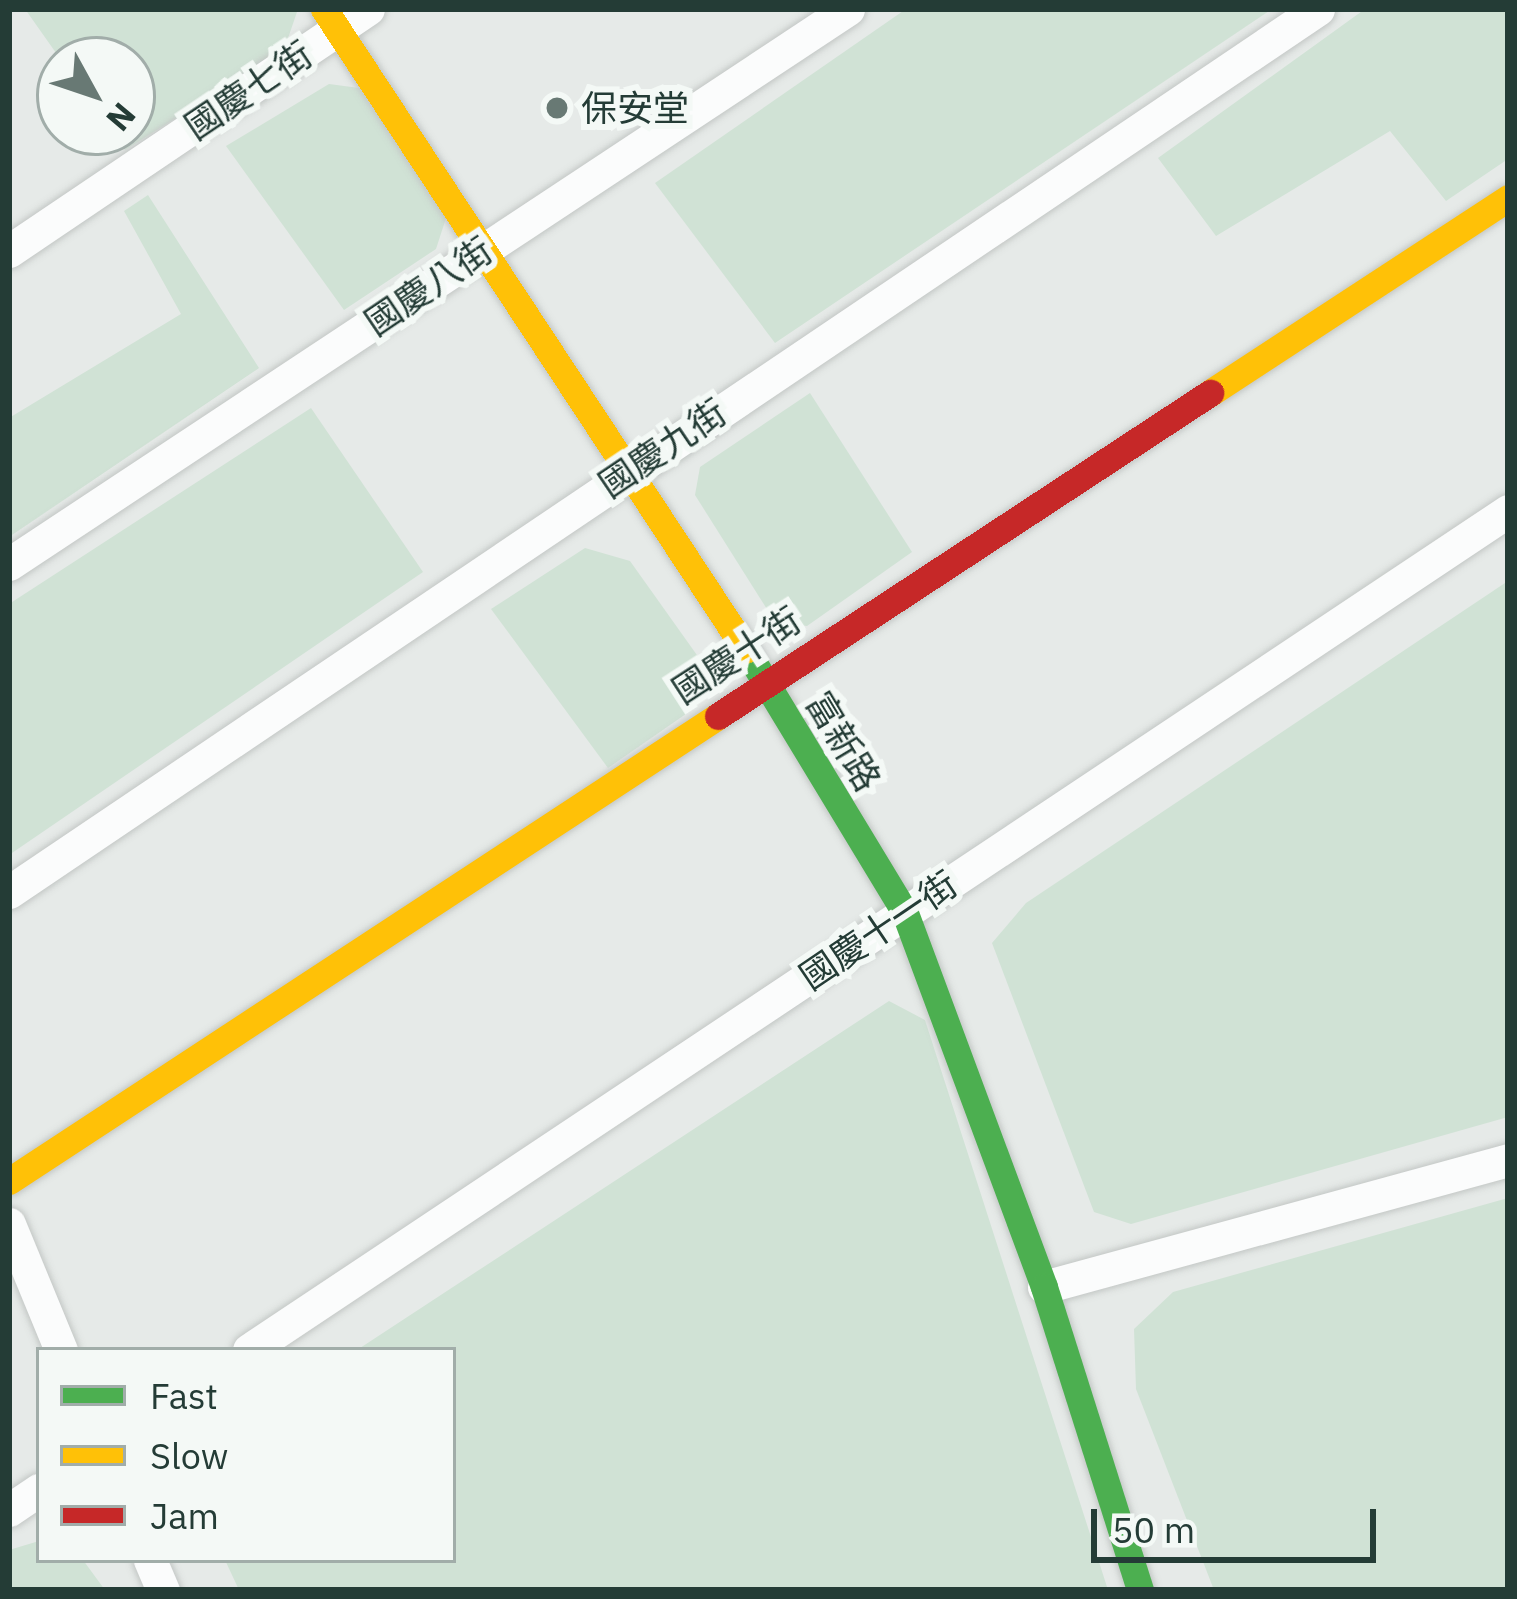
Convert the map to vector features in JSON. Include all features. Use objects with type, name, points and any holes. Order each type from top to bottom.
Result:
[{"type":"street","name":"國慶七街","points":[[9,251],[331,19],[368,9]]},
{"type":"street","name":"國慶八街","points":[[9,564],[848,9]]},
{"type":"street","name":"國慶九街","points":[[9,892],[1318,9]]},
{"type":"street","name":"富新路","points":[[331,19],[765,679],[905,913],[1044,1287],[1141,1590]]},
{"type":"street","name":"國慶十街","points":[[9,1181],[765,679],[1508,198]]},
{"type":"street","name":"國慶十一街","points":[[254,1347],[1508,511]]},
{"type":"street","points":[[1044,1287],[1508,1160]]},
{"type":"street","points":[[9,1225],[60,1347]]},
{"type":"street","points":[[9,1510],[36,1492]]},
{"type":"green space","points":[[25,9],[298,9],[284,50],[156,131],[156,36],[44,36]]},
{"type":"green space","points":[[906,9],[1272,9],[775,343],[655,183]]},
{"type":"green space","points":[[1365,9],[1508,9],[1508,159],[1446,201],[1390,131],[1216,236],[1158,158]]},
{"type":"green space","points":[[329,84],[359,88],[447,215],[436,249],[344,310],[226,146]]},
{"type":"green space","points":[[148,195],[259,368],[9,537],[9,418],[181,314],[124,211]]},
{"type":"green space","points":[[810,393],[912,552],[807,626],[775,622],[695,495],[700,467]]},
{"type":"green space","points":[[311,408],[423,572],[9,855],[9,604]]},
{"type":"green space","points":[[585,548],[630,561],[709,672],[696,707],[608,768],[491,609]]},
{"type":"green space","points":[[1508,581],[1508,1117],[1131,1224],[1094,1212],[992,943],[1026,903]]},
{"type":"green space","points":[[889,1001],[925,1020],[1108,1590],[239,1590],[226,1563],[456,1563],[456,1347],[362,1347]]},
{"type":"green space","points":[[1508,1198],[1508,1590],[1214,1590],[1136,1389],[1134,1329],[1173,1292]]},
{"type":"green space","points":[[36,1542],[36,1563],[85,1563],[105,1590],[9,1590],[9,1550]]},
{"type":"traffic: fast","points":[[746,650],[905,913],[1044,1287],[1140,1590]]},
{"type":"traffic: slow","points":[[324,9],[746,650]]},
{"type":"traffic: slow","points":[[1210,393],[1508,198]]},
{"type":"traffic: slow","points":[[9,1181],[718,716]]},
{"type":"traffic: jam","points":[[718,716],[1210,393]]},
{"type":"place","name":"保安堂","points":[[557,108]]}]
